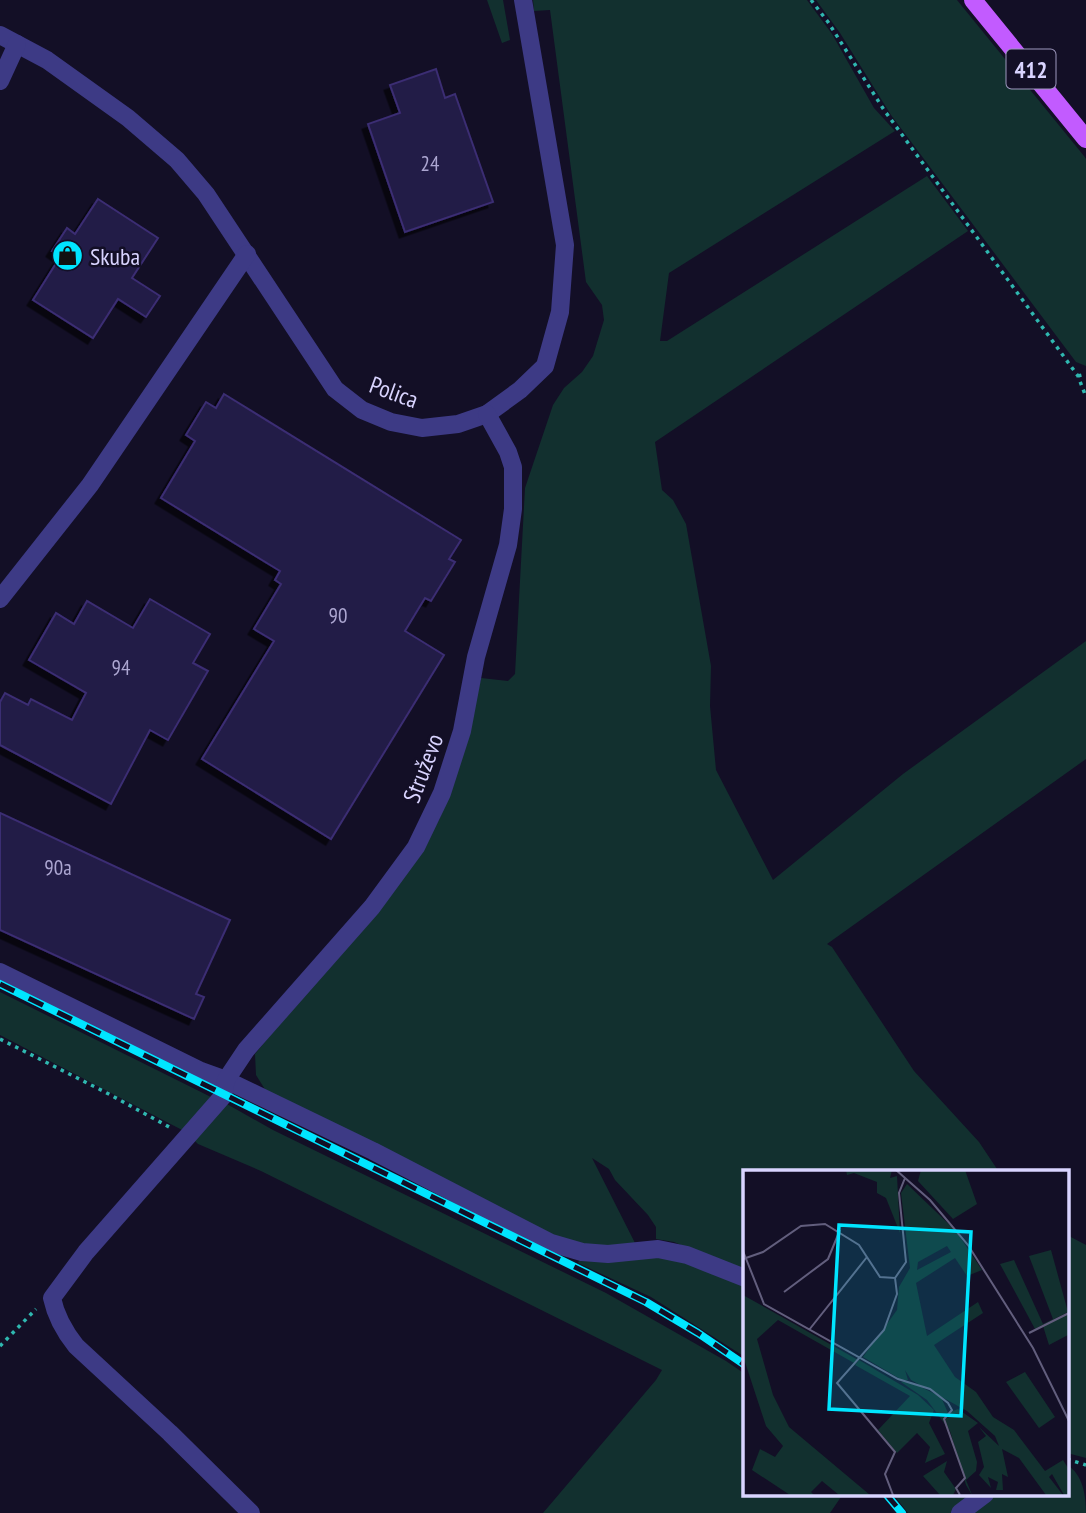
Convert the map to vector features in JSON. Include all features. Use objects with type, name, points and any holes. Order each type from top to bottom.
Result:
[{"type":"main road","name":"412","points":[[973,0],[1086,139]]},
{"type":"street","name":"Polica","points":[[0,35],[47,60],[128,118],[177,160],[206,194],[335,389],[362,410],[391,422],[422,428],[458,424],[486,414],[520,390],[545,366],[560,312],[565,279],[565,246],[523,0]]},
{"type":"street","points":[[0,81],[17,44]]},
{"type":"street","points":[[0,599],[90,485],[247,254]]},
{"type":"street","name":"Struževo","points":[[52,1297],[86,1252],[223,1096],[226,1080],[246,1050],[372,907],[416,847],[442,793],[462,731],[476,657],[508,545],[513,509],[513,467],[508,452],[486,414]]},
{"type":"street","points":[[0,972],[201,1071],[226,1080],[373,1151],[551,1242],[582,1252],[608,1254],[658,1250],[688,1255],[743,1277]]},
{"type":"street","points":[[52,1297],[55,1313],[76,1346],[251,1513]]},
{"type":"street","points":[[960,1513],[982,1496]]},
{"type":"path","points":[[811,0],[884,110],[1078,376],[1086,397]]},
{"type":"path","points":[[1078,376],[1086,374]]},
{"type":"path","points":[[0,1039],[188,1138]]},
{"type":"path","points":[[0,1346],[36,1309],[52,1297]]},
{"type":"path","points":[[1068,1459],[1086,1465]]},
{"type":"green space","points":[[487,0],[503,0],[510,40],[502,43]]},
{"type":"green space","points":[[533,0],[807,0],[832,34],[874,108],[895,131],[669,273],[660,341],[667,341],[927,176],[968,231],[655,442],[662,490],[673,500],[686,524],[711,666],[710,706],[716,770],[773,880],[903,774],[1086,641],[1086,759],[827,944],[832,947],[914,1071],[979,1142],[998,1170],[743,1170],[743,1271],[674,1242],[656,1239],[656,1227],[648,1215],[615,1180],[609,1169],[592,1158],[635,1243],[596,1246],[558,1239],[266,1091],[256,1075],[255,1054],[417,856],[439,820],[459,766],[481,678],[508,681],[515,674],[525,488],[553,405],[564,388],[582,372],[593,356],[604,320],[602,305],[586,282],[550,10],[534,11]]},
{"type":"green space","points":[[816,0],[957,0],[1084,156],[1086,366],[1076,362],[891,115]]},
{"type":"green space","points":[[0,992],[213,1098],[184,1131],[0,1035]]},
{"type":"green space","points":[[225,1103],[273,1130],[606,1293],[743,1373],[743,1496],[842,1496],[830,1513],[543,1513],[662,1370],[261,1171],[198,1144],[193,1139]]},
{"type":"green space","points":[[1068,1236],[1086,1245],[1086,1458],[1068,1453]]},
{"type":"green space","points":[[659,1256],[679,1259],[743,1283],[743,1356],[651,1297],[578,1263],[580,1259]]},
{"type":"green space","points":[[1068,1466],[1080,1480],[1086,1513],[969,1513],[989,1496],[1068,1496]]},
{"type":"green space","points":[[895,1496],[976,1496],[954,1513],[908,1513]]},
{"type":"building","points":[[436,69],[445,98],[455,94],[493,202],[405,232],[368,124],[400,113],[390,85]]},
{"type":"building","points":[[98,199],[158,238],[132,278],[160,296],[146,317],[118,299],[93,338],[33,300],[60,257],[52,251],[67,228],[75,234]]},
{"type":"building","points":[[224,394],[461,540],[449,559],[455,562],[431,601],[425,598],[405,631],[444,655],[331,839],[202,759],[274,641],[254,629],[281,584],[275,580],[280,571],[161,498],[195,441],[186,435],[206,402],[216,408]]},
{"type":"building","points":[[150,599],[210,634],[193,663],[208,671],[168,740],[150,730],[111,804],[0,745],[0,702],[5,693],[28,705],[31,699],[72,720],[86,693],[29,660],[56,613],[74,624],[87,601],[133,628]]},
{"type":"building","points":[[0,813],[230,920],[196,994],[204,997],[194,1019],[0,930]]},
{"type":"railway","points":[[0,984],[646,1302],[743,1364]]},
{"type":"railway","points":[[888,1496],[902,1513]]},
{"type":"place","name":"Skuba","points":[[67,256]]}]
